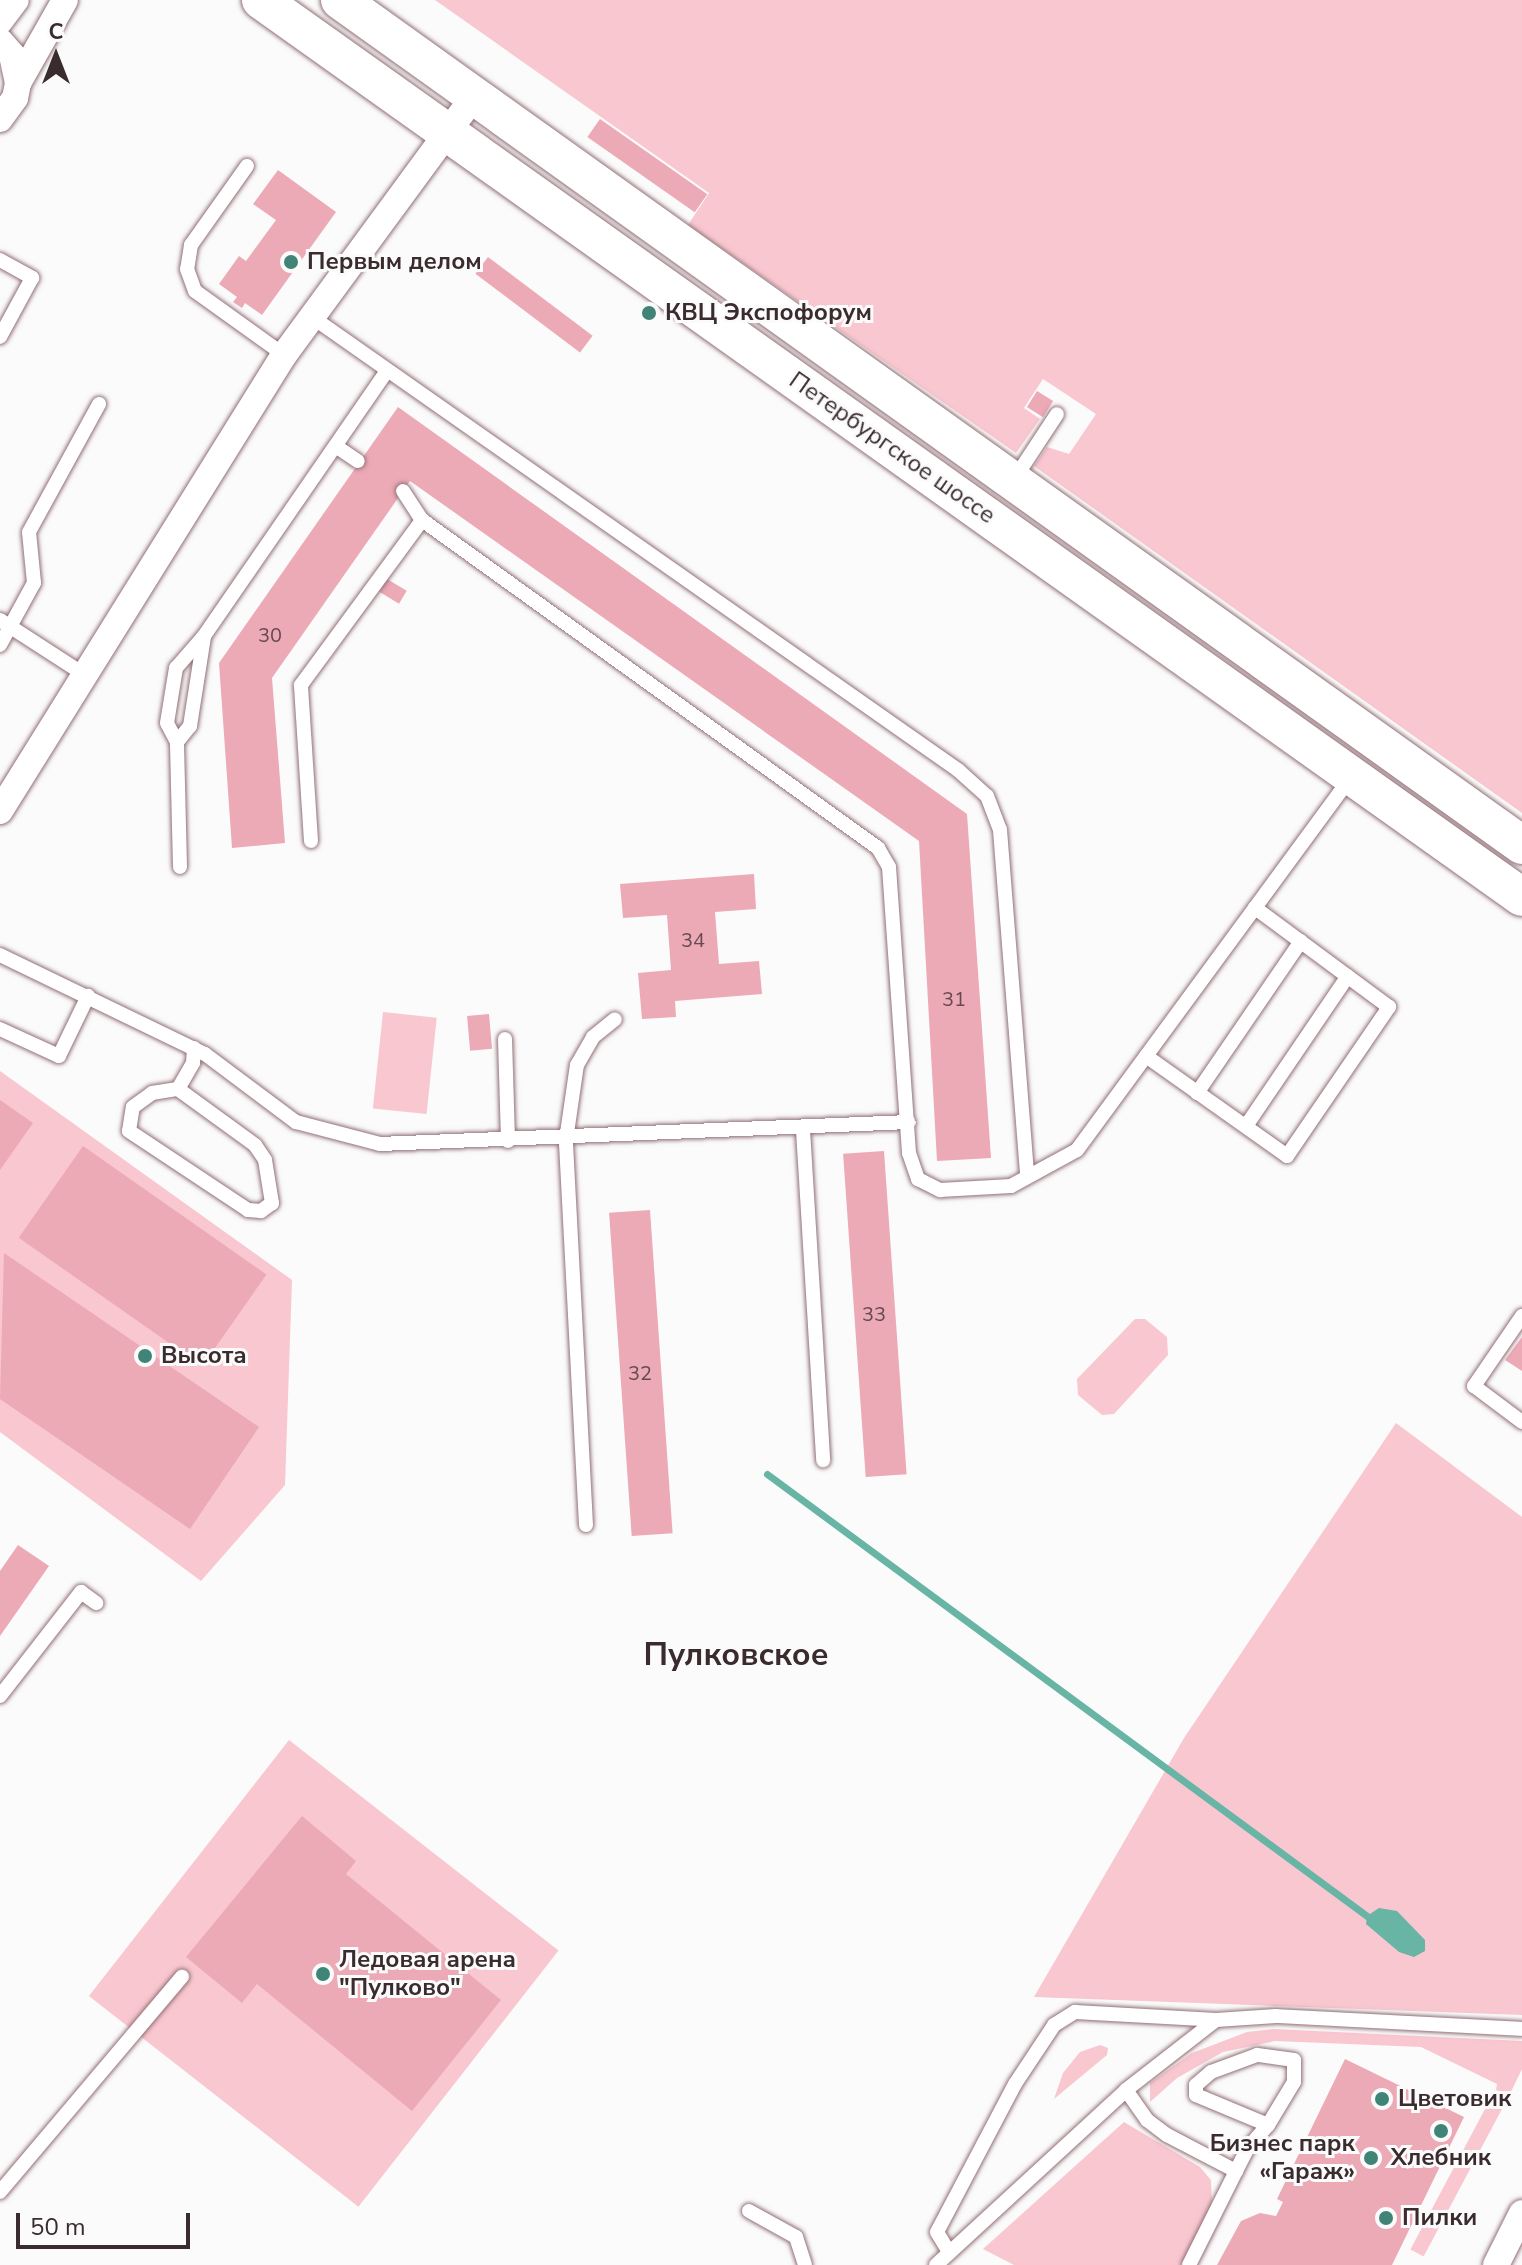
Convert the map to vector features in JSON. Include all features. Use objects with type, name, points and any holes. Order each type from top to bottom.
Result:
[{"type":"main road","name":"Петербургское шоссе","points":[[261,0],[1522,897]]},
{"type":"main road","name":"Петербургское шоссе","points":[[340,0],[1522,845]]},
{"type":"street","points":[[0,21],[16,0]]},
{"type":"street","points":[[0,119],[15,98],[18,83],[65,0]]},
{"type":"street","points":[[0,41],[12,55],[18,83]]},
{"type":"street","points":[[0,811],[284,355],[474,96]]},
{"type":"street","points":[[1496,2265],[1522,2213]]},
{"type":"lane","points":[[247,166],[191,245],[187,269],[195,291],[284,355]]},
{"type":"lane","points":[[0,260],[32,278],[0,337]]},
{"type":"lane","points":[[312,317],[958,770],[987,796],[1000,830],[1027,1176]]},
{"type":"lane","points":[[180,867],[177,742],[167,723],[168,698],[176,668],[204,636],[387,371]]},
{"type":"lane","points":[[0,645],[6,624],[34,583],[29,532],[99,404]]},
{"type":"lane","points":[[1013,481],[1057,414]]},
{"type":"lane","points":[[337,447],[358,461]]},
{"type":"lane","points":[[403,491],[422,520],[878,848],[889,867],[909,1153],[918,1179],[940,1190],[1011,1186],[1077,1150],[1352,776]]},
{"type":"lane","points":[[311,841],[301,685],[422,520]]},
{"type":"lane","points":[[6,624],[85,675]]},
{"type":"lane","points":[[177,742],[190,726],[204,636]]},
{"type":"lane","points":[[1146,1056],[1287,1156],[1389,1007],[1255,908]]},
{"type":"lane","points":[[1197,1093],[1301,941]]},
{"type":"lane","points":[[0,955],[194,1048],[296,1122],[346,1138],[394,1145],[803,1130],[909,1122]]},
{"type":"lane","points":[[1246,1126],[1348,976]]},
{"type":"lane","points":[[0,1029],[59,1056],[88,996]]},
{"type":"lane","points":[[586,1525],[566,1140],[577,1065],[593,1037],[615,1019]]},
{"type":"lane","points":[[505,1039],[508,1141]]},
{"type":"lane","points":[[178,1089],[193,1063],[194,1048]]},
{"type":"lane","points":[[178,1089],[255,1145],[265,1160],[272,1203],[261,1211],[248,1210],[129,1131],[133,1107],[152,1093],[178,1089]]},
{"type":"lane","points":[[803,1130],[823,1460]]},
{"type":"lane","points":[[1522,1316],[1474,1386],[1522,1422]]},
{"type":"lane","points":[[0,1696],[81,1592],[96,1603]]},
{"type":"lane","points":[[0,2192],[182,1977]]},
{"type":"lane","points":[[949,2252],[937,2232],[1015,2084],[1054,2025],[1075,2012],[1216,2020],[1276,2016],[1522,2029]]},
{"type":"lane","points":[[936,2265],[1126,2090],[1216,2020]]},
{"type":"lane","points":[[1189,2265],[1236,2171],[1268,2125],[1294,2082],[1294,2060],[1257,2055],[1211,2072],[1196,2085],[1196,2095],[1268,2125]]},
{"type":"lane","points":[[1126,2090],[1147,2120],[1167,2135],[1236,2171]]},
{"type":"lane","points":[[749,2211],[796,2237],[805,2265]]},
{"type":"shaded area","points":[[435,0],[1522,0],[1522,813],[1034,466],[1047,447],[1069,454],[1096,414],[1043,379],[1024,408],[1040,419],[1016,453],[688,225],[709,193]]},
{"type":"shaded area","points":[[383,1012],[437,1018],[427,1114],[373,1108]]},
{"type":"shaded area","name":"Высота","points":[[0,1071],[292,1280],[285,1485],[201,1581],[0,1432]]},
{"type":"shaded area","points":[[1135,1319],[1145,1319],[1167,1337],[1168,1355],[1114,1414],[1102,1415],[1078,1395],[1077,1379]]},
{"type":"shaded area","points":[[1396,1423],[1522,1517],[1522,2015],[1034,1997],[1184,1738]]},
{"type":"shaded area","name":"Ледовая арена \"Пулково\"","points":[[289,1740],[558,1951],[358,2207],[89,1996]]},
{"type":"shaded area","points":[[1379,1908],[1397,1911],[1425,1940],[1425,1951],[1414,1957],[1399,1952],[1366,1924],[1367,1916]]},
{"type":"shaded area","points":[[1274,2029],[1522,2041],[1522,2069],[1509,2096],[1496,2090],[1497,2084],[1421,2047],[1275,2041],[1223,2052],[1177,2078],[1150,2102],[1150,2083],[1192,2053],[1247,2032]]},
{"type":"shaded area","points":[[1100,2045],[1108,2048],[1107,2055],[1054,2099],[1063,2073],[1080,2052]]},
{"type":"shaded area","points":[[1493,2094],[1506,2101],[1424,2256],[1410,2249]]},
{"type":"shaded area","points":[[1124,2122],[1200,2167],[1211,2180],[1212,2203],[1183,2265],[1014,2265],[983,2249]]},
{"type":"building","points":[[600,119],[707,194],[695,212],[587,137]]},
{"type":"building","points":[[278,170],[336,212],[262,315],[245,303],[242,308],[233,302],[237,297],[219,284],[239,256],[246,261],[276,220],[253,204]]},
{"type":"building","points":[[488,257],[593,336],[580,353],[475,274]]},
{"type":"building","points":[[1037,391],[1053,401],[1043,417],[1027,407]]},
{"type":"building","points":[[398,407],[967,814],[991,1158],[937,1161],[919,841],[410,481],[272,678],[285,843],[232,848],[219,663]]},
{"type":"building","points":[[387,579],[407,591],[399,604],[379,592]]},
{"type":"building","points":[[754,874],[756,909],[715,912],[719,964],[759,961],[762,994],[675,1001],[676,1017],[642,1019],[638,973],[671,970],[667,915],[623,918],[620,884]]},
{"type":"building","points":[[489,1014],[492,1049],[470,1051],[467,1016]]},
{"type":"building","points":[[0,1100],[33,1123],[0,1170]]},
{"type":"building","points":[[83,1146],[266,1274],[202,1366],[19,1238]]},
{"type":"building","points":[[884,1151],[907,1474],[866,1477],[843,1154]]},
{"type":"building","points":[[650,1210],[673,1533],[632,1536],[609,1213]]},
{"type":"building","points":[[4,1253],[259,1427],[190,1529],[0,1399]]},
{"type":"building","points":[[1522,1337],[1522,1371],[1505,1360]]},
{"type":"building","points":[[18,1545],[49,1566],[0,1636],[0,1571]]},
{"type":"building","points":[[302,1816],[356,1861],[346,1874],[501,2000],[412,2111],[257,1984],[242,2003],[186,1957]]},
{"type":"building","name":"Бизнес парк «Гараж»","points":[[1345,2059],[1464,2117],[1392,2265],[1217,2265],[1241,2221],[1260,2213],[1276,2216],[1283,2202],[1277,2199]]},
{"type":"waterway","points":[[767,1474],[1367,1916]]},
{"type":"place","name":"Первым делом","points":[[291,262]]},
{"type":"place","name":"КВЦ Экспофорум","points":[[649,313]]},
{"type":"place","name":"Высота","points":[[145,1356]]},
{"type":"place","name":"Ледовая арена \"Пулково\"","points":[[323,1974]]},
{"type":"place","name":"Цветовик","points":[[1382,2099]]},
{"type":"place","name":"Хлебник","points":[[1441,2131]]},
{"type":"place","name":"Бизнес парк «Гараж»","points":[[1371,2158]]},
{"type":"place","name":"Пилки","points":[[1386,2218]]},
{"type":"district","name":"Пулковское","points":[[736,1655]]}]
